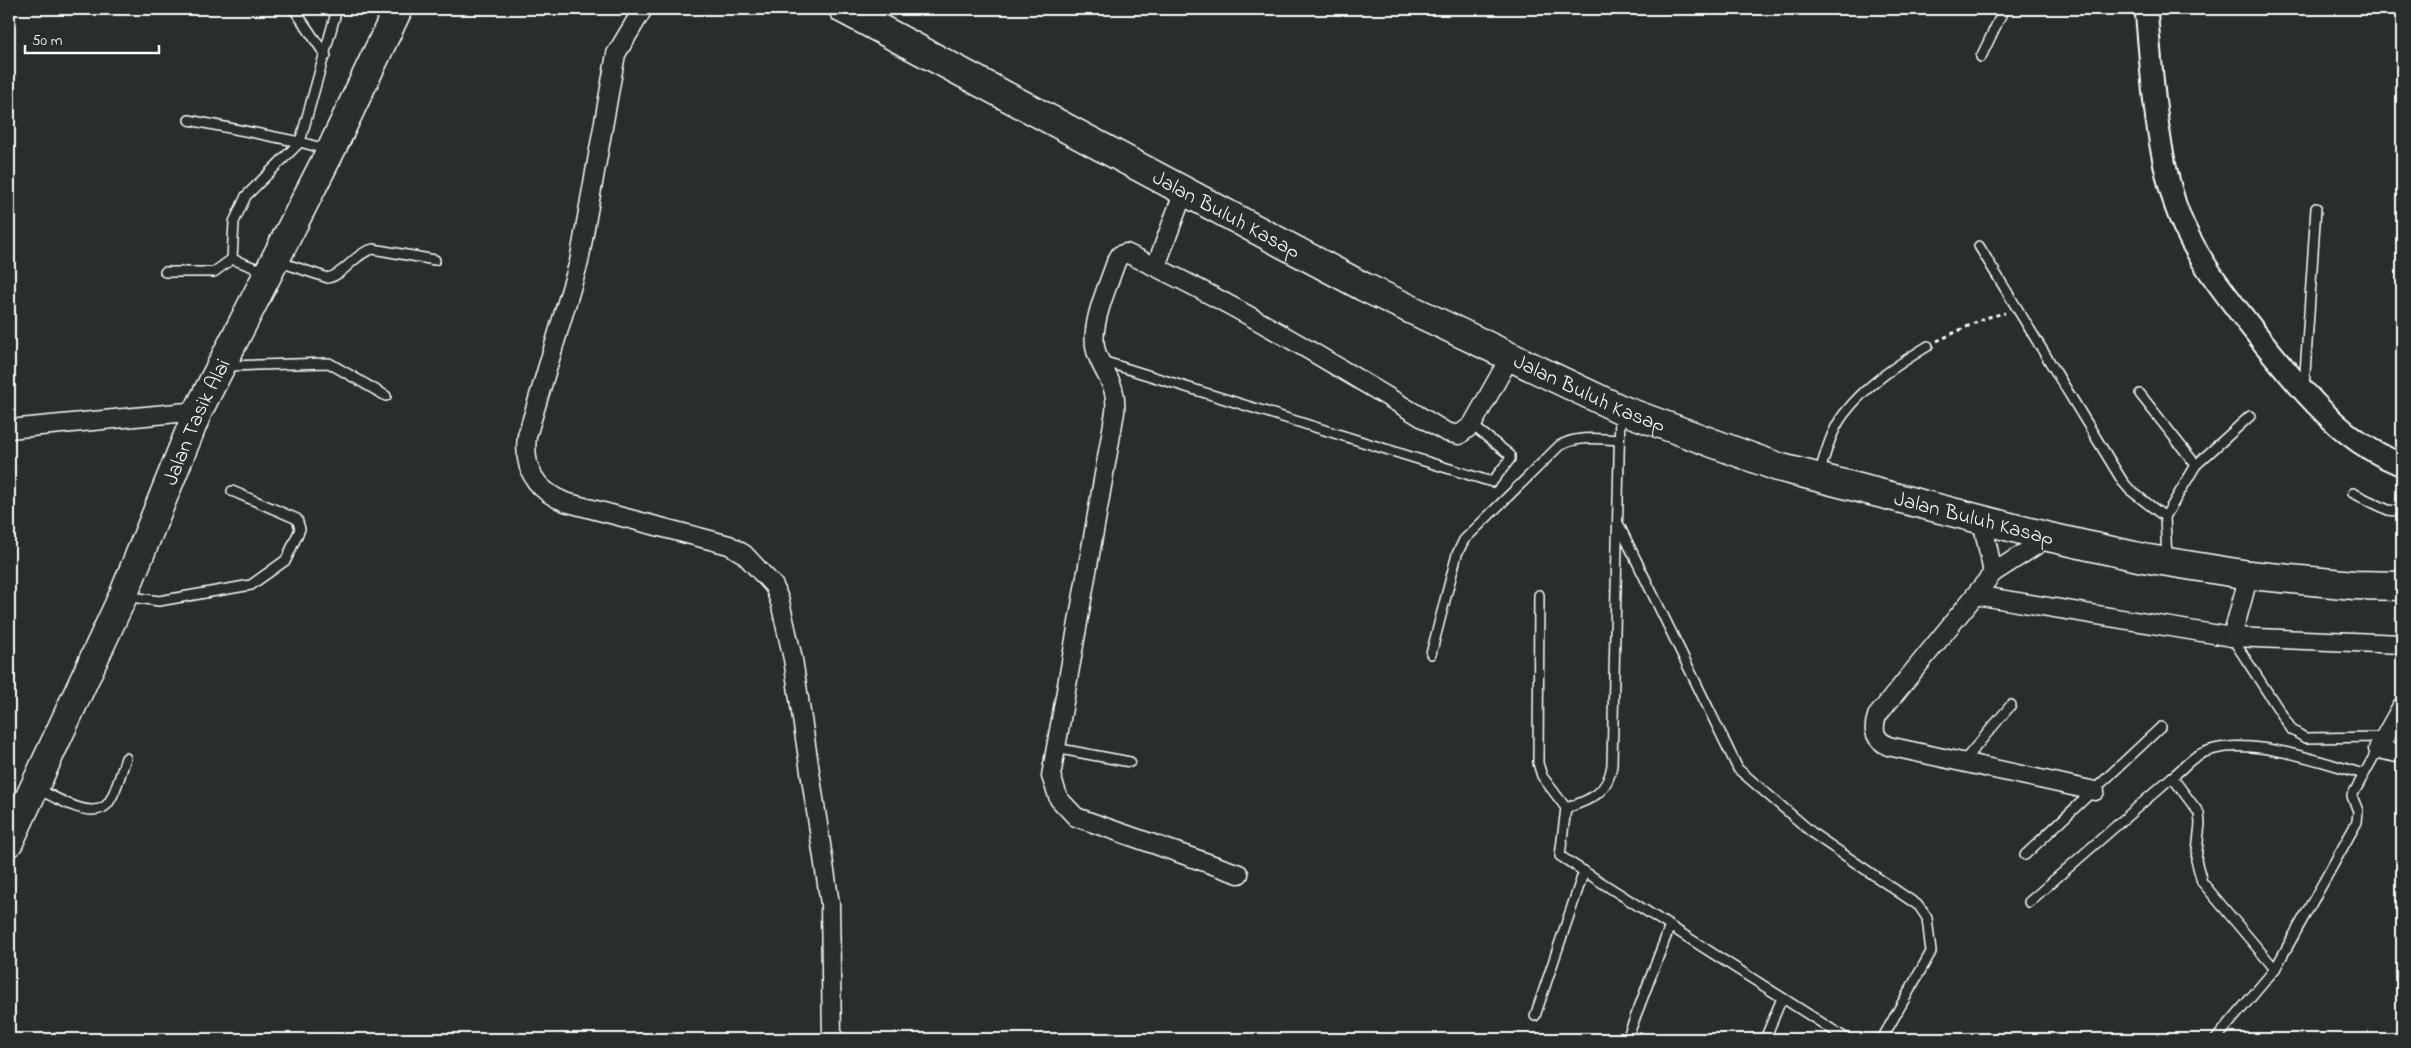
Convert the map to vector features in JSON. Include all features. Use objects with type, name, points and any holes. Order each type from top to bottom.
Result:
[{"type":"main road","name":"Jalan Tasik Alai","points":[[9,842],[33,786],[122,596],[198,410],[331,150],[398,9]]},
{"type":"main road","name":"Jalan Buluh Kasap","points":[[843,9],[1364,287],[1620,409],[1778,467],[2049,538],[2167,562],[2249,575],[2354,585],[2402,586]]},
{"type":"street","points":[[643,9],[616,54],[579,262],[527,436],[525,450],[527,464],[532,477],[552,497],[734,548],[755,564],[776,591],[793,659],[830,904],[832,1039]]},
{"type":"street","points":[[2146,9],[2154,96],[2165,164],[2175,205],[2206,263],[2240,313],[2304,393],[2347,433],[2402,465]]},
{"type":"street","points":[[1156,266],[1184,191]]},
{"type":"street","points":[[1238,874],[1076,817],[1063,804],[1054,788],[1051,776],[1115,412],[1114,387],[1099,360],[1094,341],[1095,331],[1120,255],[1126,253],[1156,266],[1305,347],[1446,432],[1459,435],[1472,425],[1510,357]]},
{"type":"street","points":[[9,429],[198,410]]},
{"type":"street","points":[[1982,520],[1993,573]]},
{"type":"street","points":[[2049,538],[1993,573],[1878,716],[1874,725],[1874,734],[1880,742],[1888,746],[2095,791]]},
{"type":"street","points":[[2232,637],[2249,575]]},
{"type":"street","points":[[1976,595],[2232,637],[2402,644]]},
{"type":"street","points":[[2402,706],[2381,743],[2402,754]]},
{"type":"lane","points":[[294,9],[326,56]]},
{"type":"lane","points":[[232,259],[234,222],[246,196],[300,142],[326,56],[337,9]]},
{"type":"lane","points":[[1981,57],[2004,9]]},
{"type":"lane","points":[[189,120],[331,150]]},
{"type":"lane","points":[[2304,393],[2316,208]]},
{"type":"lane","points":[[1979,246],[2123,482],[2165,517]]},
{"type":"lane","points":[[165,272],[214,272],[232,259],[328,278],[336,275],[366,252],[373,249],[435,260]]},
{"type":"lane","points":[[1818,477],[1829,442],[1843,415],[1870,386],[1928,346]]},
{"type":"lane","points":[[1099,360],[1492,482],[1510,459],[1510,455],[1472,425]]},
{"type":"lane","points":[[220,366],[329,363],[386,396]]},
{"type":"lane","points":[[2140,394],[2196,464]]},
{"type":"lane","points":[[1566,808],[1593,798],[1601,792],[1611,775],[1620,409]]},
{"type":"lane","points":[[2167,562],[2165,517],[2196,464],[2250,416]]},
{"type":"lane","points":[[1431,654],[1457,554],[1464,540],[1560,446],[1570,440],[1583,438],[1619,440]]},
{"type":"lane","points":[[122,596],[159,601],[251,584],[286,560],[300,529],[297,519],[232,491]]},
{"type":"lane","points":[[2353,493],[2388,510],[2402,512]]},
{"type":"lane","points":[[1618,522],[1738,768],[1815,835],[1919,906],[1925,913],[1931,952],[1882,1039]]},
{"type":"lane","points":[[1539,595],[1538,763],[1546,781],[1566,808],[1560,856],[1847,1039]]},
{"type":"lane","points":[[2216,1039],[2275,969],[2357,822],[2358,811],[2352,796],[2381,743],[2305,738],[2298,735],[2292,730],[2232,637]]},
{"type":"lane","points":[[1963,762],[2011,705]]},
{"type":"lane","points":[[2025,855],[2161,727]]},
{"type":"lane","points":[[2030,902],[2172,777],[2196,757],[2211,751],[2230,747],[2288,754],[2364,774]]},
{"type":"lane","points":[[1055,748],[1130,762]]},
{"type":"lane","points":[[33,786],[85,810],[97,811],[103,809],[111,799],[126,758]]},
{"type":"lane","points":[[2172,777],[2199,813],[2200,824],[2196,860],[2202,882],[2275,969]]},
{"type":"lane","points":[[1535,1016],[1584,871]]},
{"type":"lane","points":[[1627,1039],[1670,926]]},
{"type":"lane","points":[[1765,1039],[1782,998]]},
{"type":"path","points":[[1928,346],[1985,318],[2018,310]]}]
